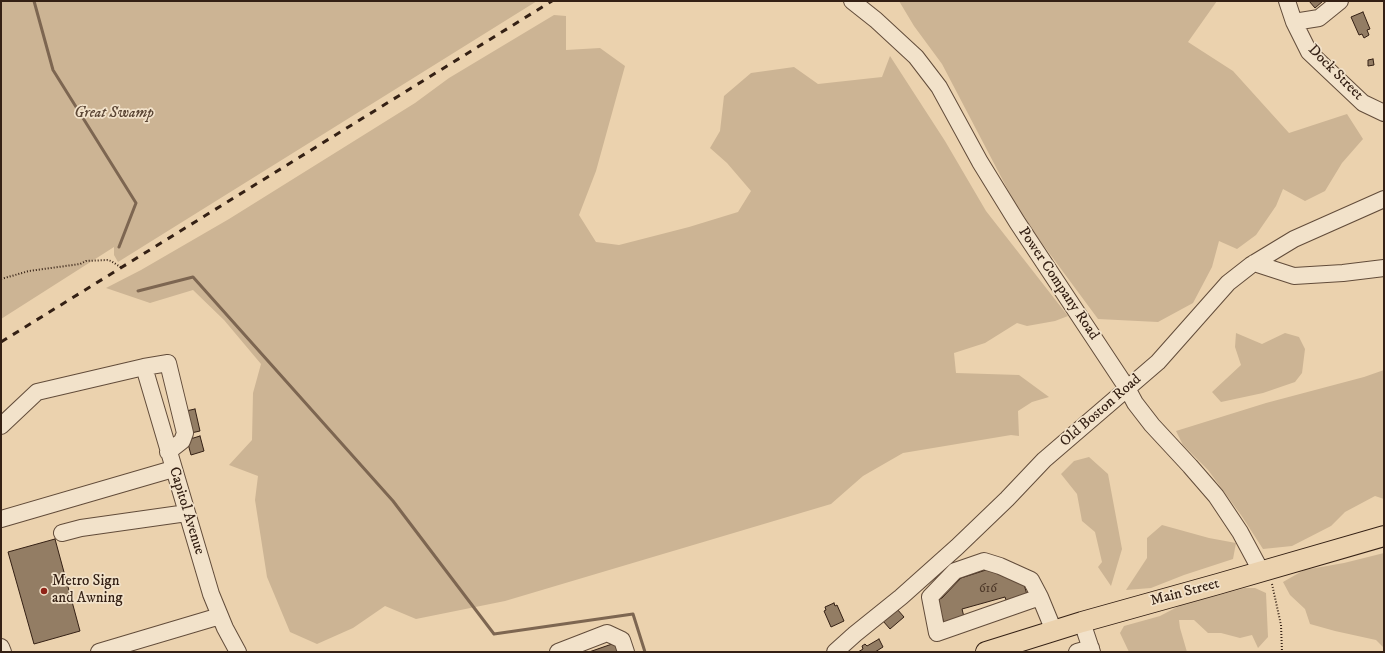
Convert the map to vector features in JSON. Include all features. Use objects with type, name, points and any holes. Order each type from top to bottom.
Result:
[{"type":"main road","name":"Main Street","points":[[999,650],[1082,622],[1384,536]]},
{"type":"street","name":"Power Company Road","points":[[852,1],[876,20],[916,57],[939,87],[980,162],[1016,222],[1127,388],[1135,403],[1152,425],[1216,496],[1265,570]]},
{"type":"street","name":"Dock Street","points":[[1287,1],[1294,22],[1309,52],[1363,103],[1384,113]]},
{"type":"street","points":[[1294,22],[1319,18],[1340,1]]},
{"type":"street","name":"Old Boston Road","points":[[835,652],[943,560],[1007,499],[1044,460],[1158,362],[1228,283],[1254,263],[1294,240],[1384,199]]},
{"type":"street","points":[[1254,263],[1294,276],[1343,273],[1384,268]]},
{"type":"street","points":[[1,426],[37,392],[144,367],[168,363],[185,433],[182,441],[168,452]]},
{"type":"street","name":"Capitol Avenue","points":[[144,367],[211,594],[238,652]]},
{"type":"street","points":[[1,519],[173,469]]},
{"type":"street","points":[[62,533],[81,528],[187,513]]},
{"type":"street","points":[[943,560],[955,571]]},
{"type":"street","points":[[1040,597],[938,633],[930,597],[955,571],[984,561],[1000,566],[1031,580],[1040,597],[1054,631]]},
{"type":"street","points":[[99,652],[220,616]]},
{"type":"street","points":[[1082,622],[1087,651]]},
{"type":"street","points":[[558,652],[607,632],[622,640],[626,652]]},
{"type":"street","points":[[1,647],[3,652]]},
{"type":"path","points":[[1,279],[29,271],[80,264],[86,261],[107,260],[122,268]]},
{"type":"path","points":[[1265,570],[1281,625],[1282,652]]},
{"type":"green space","name":"Great Swamp","points":[[1,1],[537,1],[118,262],[114,255],[114,247],[1,319]]},
{"type":"green space","points":[[899,1],[1217,1],[1188,42],[1233,71],[1289,133],[1347,114],[1363,139],[1342,163],[1325,191],[1305,201],[1283,189],[1276,206],[1256,235],[1237,249],[1219,241],[1212,267],[1193,303],[1158,322],[1098,319],[1021,215],[942,64],[914,26]]},
{"type":"green space","points":[[554,15],[566,16],[566,50],[600,48],[625,66],[596,171],[579,215],[596,242],[619,245],[689,227],[738,212],[751,191],[727,163],[710,148],[720,131],[724,96],[751,73],[794,67],[818,84],[882,77],[890,56],[945,141],[986,211],[1068,316],[1055,321],[1027,326],[1017,323],[985,343],[954,353],[956,373],[1019,375],[1049,397],[1032,402],[1018,411],[1019,436],[1011,435],[903,453],[863,476],[831,504],[505,601],[416,619],[385,606],[353,628],[317,644],[290,632],[267,577],[255,500],[258,476],[229,465],[252,440],[253,393],[261,364],[224,320],[193,290],[150,303],[106,288],[141,270],[229,219],[415,103],[449,78]]},
{"type":"green space","points":[[1236,333],[1262,344],[1285,333],[1299,337],[1305,349],[1302,373],[1295,382],[1263,393],[1221,402],[1212,392],[1241,365],[1235,347]]},
{"type":"green space","points":[[1384,370],[1384,499],[1375,496],[1345,512],[1331,526],[1292,546],[1263,549],[1241,515],[1208,470],[1183,445],[1176,431],[1266,403],[1364,377]]},
{"type":"green space","points":[[1089,457],[1108,474],[1122,549],[1111,586],[1098,567],[1102,562],[1095,532],[1082,521],[1077,494],[1061,474],[1074,461]]},
{"type":"green space","points":[[1162,525],[1209,538],[1236,543],[1233,559],[1184,575],[1151,588],[1126,590],[1147,558],[1147,538]]},
{"type":"green space","points":[[1384,553],[1384,648],[1376,640],[1310,624],[1305,609],[1290,595],[1283,582],[1304,570],[1344,563]]},
{"type":"green space","points":[[1245,588],[1255,588],[1266,593],[1268,637],[1258,648],[1252,635],[1240,638],[1221,633],[1208,633],[1194,620],[1179,620],[1187,652],[1129,652],[1120,633],[1124,626],[1160,616],[1181,605]]},
{"type":"building","points":[[1309,1],[1323,1],[1315,8]]},
{"type":"building","points":[[1363,12],[1370,29],[1367,30],[1369,35],[1364,38],[1362,34],[1359,35],[1351,17]]},
{"type":"building","points":[[1373,59],[1374,65],[1368,66],[1368,60]]},
{"type":"building","points":[[195,409],[200,431],[191,433],[186,411]]},
{"type":"building","points":[[200,436],[204,451],[191,455],[187,440]]},
{"type":"building","name":"Metro Sign and Awning","points":[[55,539],[80,631],[34,644],[8,552]]},
{"type":"building","points":[[989,569],[1023,581],[1028,598],[1007,603],[1005,597],[962,609],[964,617],[944,623],[937,600],[942,598],[961,578]]},
{"type":"building","points":[[834,603],[835,606],[837,605],[844,621],[831,627],[824,611],[826,610],[825,607]]},
{"type":"building","points":[[897,609],[904,617],[890,629],[883,621]]},
{"type":"building","points":[[879,639],[883,647],[875,652],[858,652],[863,649],[862,646],[865,644],[867,646]]},
{"type":"building","points":[[615,643],[619,652],[589,652]]},
{"type":"waterway","points":[[34,1],[53,70],[136,203],[119,247]]},
{"type":"waterway","points":[[138,291],[193,277],[393,501],[494,634],[633,614],[645,652]]},
{"type":"railway","points":[[1,342],[552,1]]},
{"type":"place","name":"Metro Sign and Awning","points":[[44,591]]}]
